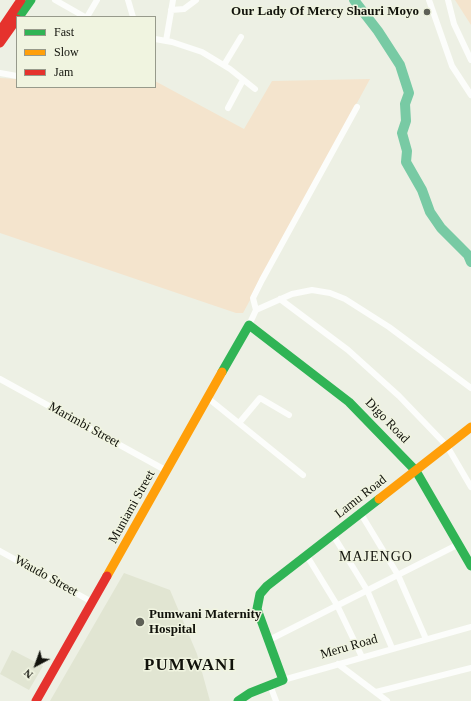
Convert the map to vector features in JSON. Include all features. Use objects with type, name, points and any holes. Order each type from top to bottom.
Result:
[{"type":"main road","points":[[0,31],[21,0]]},
{"type":"main road","points":[[21,16],[31,0]]},
{"type":"main road","points":[[0,43],[16,22]]},
{"type":"main road","name":"Muniami Street","points":[[36,701],[209,399],[249,325]]},
{"type":"main road","name":"Digo Road","points":[[249,325],[349,402],[416,471],[470,562]]},
{"type":"main road","name":"Lamu Road","points":[[269,640],[257,609],[257,602],[260,594],[267,586],[471,427]]},
{"type":"main road","points":[[269,640],[283,680]]},
{"type":"main road","name":"Meru Road","points":[[238,701],[250,693],[283,680]]},
{"type":"street","points":[[55,0],[84,16]]},
{"type":"street","points":[[87,16],[97,0]]},
{"type":"street","points":[[128,0],[133,16]]},
{"type":"street","points":[[166,41],[173,0]]},
{"type":"street","points":[[171,10],[184,9],[196,0]]},
{"type":"street","points":[[429,0],[452,66],[471,95]]},
{"type":"street","points":[[448,0],[454,24],[471,60]]},
{"type":"street","points":[[224,65],[241,37]]},
{"type":"street","points":[[156,39],[202,52],[224,65],[255,89]]},
{"type":"street","points":[[0,73],[16,76]]},
{"type":"street","points":[[228,108],[243,80]]},
{"type":"street","points":[[249,325],[256,310],[253,298],[357,107]]},
{"type":"street","points":[[256,310],[292,294],[312,290],[330,293],[345,299],[389,327],[471,388]]},
{"type":"street","points":[[280,299],[348,350],[382,379],[447,446],[471,487]]},
{"type":"street","name":"Marimbi Street","points":[[0,379],[167,471]]},
{"type":"street","points":[[239,423],[260,398],[289,415]]},
{"type":"street","points":[[209,399],[303,476]]},
{"type":"street","points":[[361,514],[398,575],[426,639]]},
{"type":"street","points":[[333,535],[367,590],[392,648]]},
{"type":"street","points":[[269,640],[459,544]]},
{"type":"street","name":"Waudo Street","points":[[0,551],[92,602]]},
{"type":"street","points":[[307,556],[338,605],[362,657]]},
{"type":"street","name":"Meru Road","points":[[283,680],[392,648],[471,627]]},
{"type":"street","points":[[338,664],[387,701]]},
{"type":"street","points":[[376,692],[471,668]]},
{"type":"street","points":[[270,685],[276,701]]},
{"type":"shaded area","points":[[455,0],[471,0],[471,25]]},
{"type":"shaded area","points":[[0,78],[16,79],[16,88],[156,88],[156,82],[244,129],[272,81],[370,79],[243,313],[236,313],[0,233]]},
{"type":"shaded area","name":"Pumwani Maternity Hospital","points":[[124,573],[170,590],[197,654],[210,701],[50,701]]},
{"type":"shaded area","points":[[12,650],[43,666],[29,690],[0,674]]},
{"type":"waterway","points":[[354,0],[378,31],[400,65],[409,93],[405,104],[406,121],[402,133],[407,151],[406,162],[422,190],[430,212],[441,228],[468,255],[471,262]]},
{"type":"traffic: fast","points":[[20,16],[31,0]]},
{"type":"traffic: fast","points":[[222,372],[249,325],[349,402],[416,471],[471,566]]},
{"type":"traffic: fast","points":[[238,701],[250,693],[283,680],[257,609],[260,594],[267,586],[379,499]]},
{"type":"traffic: slow","points":[[107,576],[222,372]]},
{"type":"traffic: slow","points":[[379,499],[471,427]]},
{"type":"traffic: jam","points":[[0,31],[21,0]]},
{"type":"traffic: jam","points":[[0,43],[16,20]]},
{"type":"traffic: jam","points":[[36,701],[107,576]]},
{"type":"place","name":"Our Lady Of Mercy Shauri Moyo","points":[[427,12]]},
{"type":"place","name":"Pumwani Maternity Hospital","points":[[140,622]]},
{"type":"district","name":"MAJENGO","points":[[376,557]]},
{"type":"district","name":"PUMWANI","points":[[190,666]]}]
